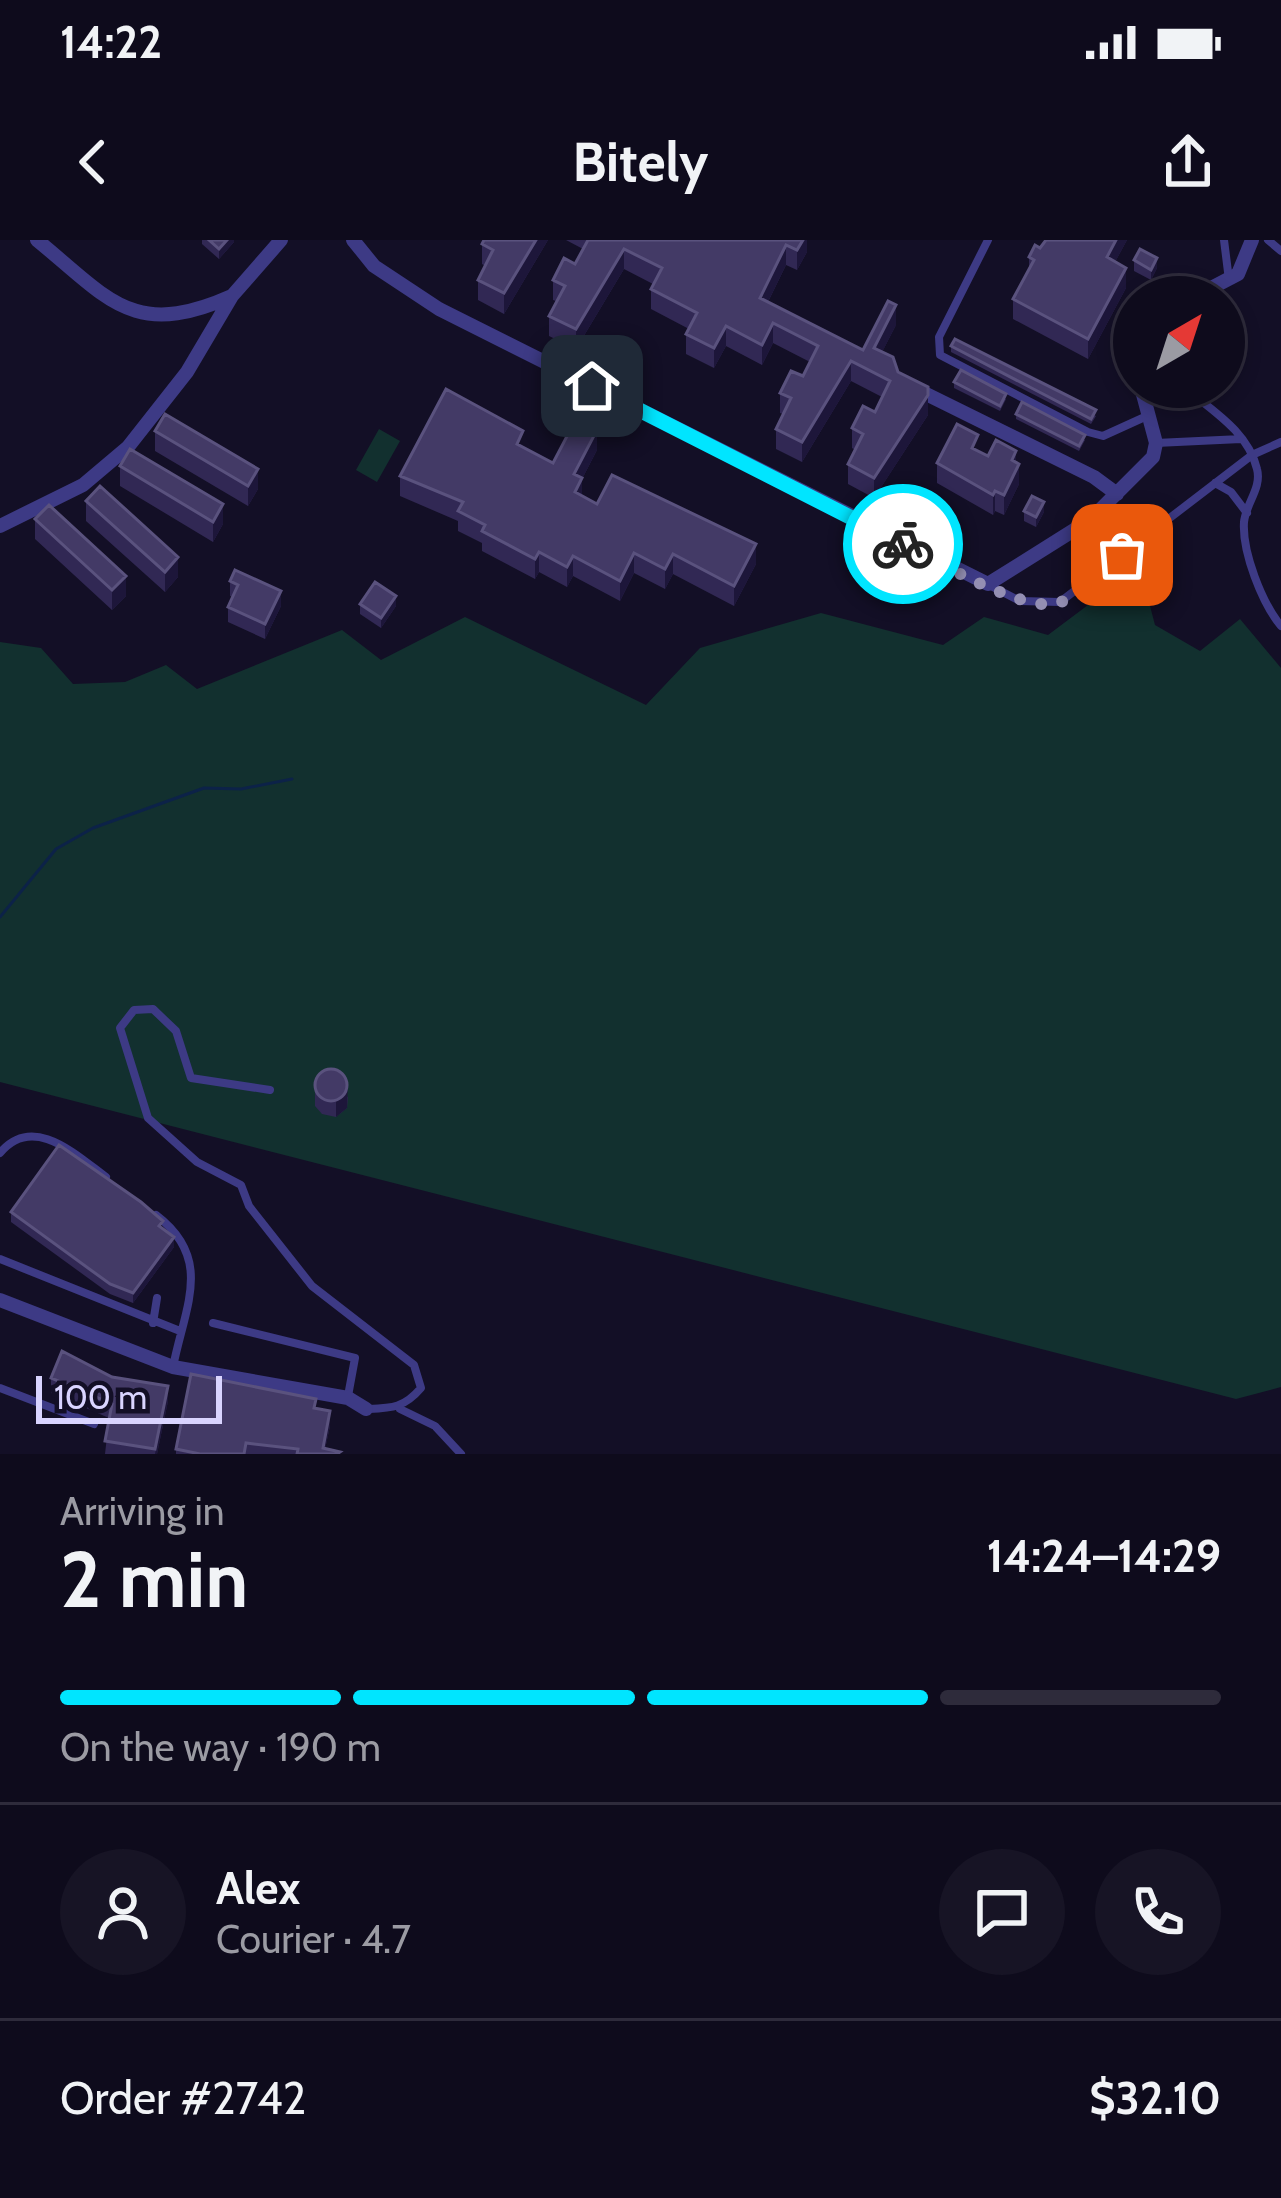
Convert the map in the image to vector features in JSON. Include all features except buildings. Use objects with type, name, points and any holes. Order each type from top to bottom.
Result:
[{"type":"street","points":[[37,240],[130,312],[170,315],[232,296]]},
{"type":"street","points":[[0,526],[83,485],[128,447],[187,372],[232,296],[281,240]]},
{"type":"street","points":[[353,240],[374,266],[439,309],[988,584],[1090,520],[1153,458],[1156,443],[1145,408]]},
{"type":"street","points":[[1232,276],[1252,245]]},
{"type":"street","points":[[904,382],[1094,477],[1117,494]]},
{"type":"street","points":[[0,1300],[172,1367],[348,1398],[366,1409]]},
{"type":"lane","points":[[988,240],[939,337],[940,355],[1088,432],[1103,436],[1147,416]]},
{"type":"lane","points":[[1224,240],[1228,276]]},
{"type":"lane","points":[[1268,240],[1281,251]]},
{"type":"lane","points":[[1208,408],[1242,438],[1252,454],[1258,482],[1244,525],[1262,594],[1281,626]]},
{"type":"lane","points":[[1156,443],[1242,438]]},
{"type":"lane","points":[[988,584],[1020,602],[1042,606],[1060,602],[1252,454],[1281,442]]},
{"type":"lane","points":[[1215,484],[1231,492],[1247,513]]},
{"type":"lane","points":[[270,1090],[191,1078],[176,1031],[153,1009],[134,1010],[120,1028],[148,1118],[197,1162],[230,1175],[312,1286],[414,1365],[421,1388],[398,1408]]},
{"type":"lane","points":[[0,1154],[17,1138],[46,1137],[118,1187]]},
{"type":"lane","points":[[136,1201],[189,1246],[193,1267],[172,1367]]},
{"type":"lane","points":[[0,1259],[180,1331]]},
{"type":"lane","points":[[153,1323],[158,1298]]},
{"type":"lane","points":[[213,1323],[355,1358],[348,1398]]},
{"type":"lane","points":[[0,1388],[94,1424]]},
{"type":"lane","points":[[366,1409],[398,1408],[436,1426],[461,1454]]},
{"type":"green space","points":[[379,429],[400,441],[377,482],[356,470]]},
{"type":"green space","points":[[1124,578],[1144,583],[1155,625],[1200,651],[1240,619],[1281,668],[1281,1387],[1236,1399],[0,1082],[0,642],[41,648],[73,684],[125,682],[166,665],[197,689],[342,630],[381,660],[465,617],[646,705],[700,648],[821,613],[943,645],[984,617],[1048,635]]},
{"type":"waterway","points":[[0,917],[56,849],[93,828],[204,788],[241,789],[292,779]]},
{"type":"way so far","points":[[903,544],[1020,602],[1042,606],[1060,602],[1122,555]]},
{"type":"route","points":[[592,386],[903,544]]}]
